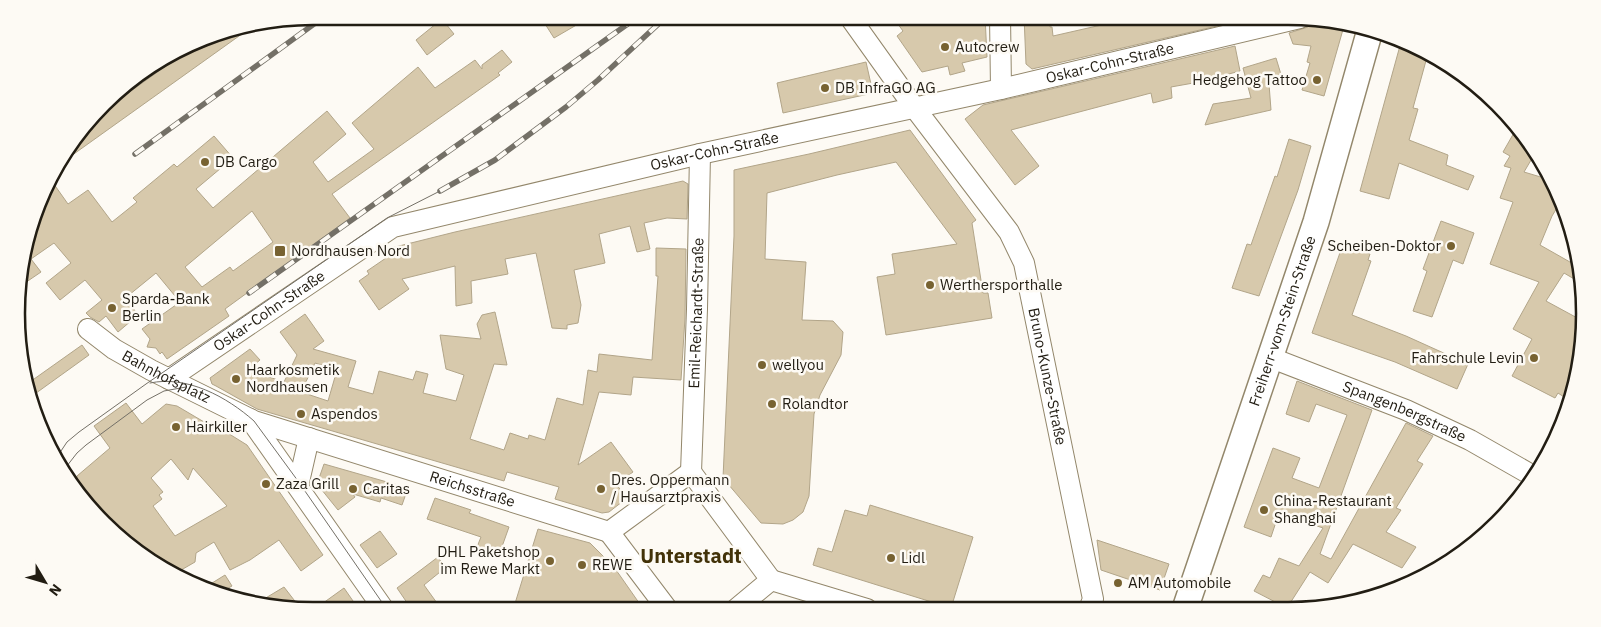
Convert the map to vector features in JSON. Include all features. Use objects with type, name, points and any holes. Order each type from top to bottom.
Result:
[{"type":"main road","name":"Freiherr-vom-Stein-Straße","points":[[1187,602],[1316,222],[1368,37]]},
{"type":"street","name":"Bruno-Kunze-Straße","points":[[855,25],[914,107],[1009,232],[1024,263],[1092,602]]},
{"type":"street","points":[[1000,25],[1001,89]]},
{"type":"street","name":"Oskar-Cohn-Straße","points":[[169,378],[393,227],[406,222],[700,154],[1001,89],[1271,25]]},
{"type":"street","name":"Emil-Reichardt-Straße","points":[[691,472],[700,154]]},
{"type":"street","name":"Bahnhofsplatz","points":[[88,330],[114,349],[151,370],[250,419]]},
{"type":"street","name":"Spangenbergstraße","points":[[1269,358],[1406,410],[1470,440],[1527,474]]},
{"type":"street","points":[[250,419],[379,602]]},
{"type":"street","name":"Reichsstraße","points":[[250,419],[609,532]]},
{"type":"street","points":[[298,486],[309,438]]},
{"type":"street","points":[[662,602],[609,532],[691,472],[771,580],[844,602]]},
{"type":"street","points":[[745,602],[771,580]]},
{"type":"building","points":[[435,25],[447,25],[454,34],[427,55],[416,40]]},
{"type":"building","points":[[546,25],[576,25],[554,38]]},
{"type":"building","name":"Autocrew","points":[[899,25],[985,25],[987,57],[962,63],[965,71],[950,75],[948,66],[922,72],[897,36],[903,31]]},
{"type":"building","points":[[1024,25],[1050,25],[1052,27],[1053,36],[1101,25],[1221,25],[1032,69],[1026,64]]},
{"type":"building","points":[[1308,27],[1325,27],[1343,31],[1324,96],[1302,90],[1310,63],[1307,62],[1311,46],[1293,44],[1289,33]]},
{"type":"building","points":[[241,35],[73,155],[109,109],[166,66],[186,55],[221,40]]},
{"type":"building","points":[[1235,46],[1240,71],[1171,87],[1172,98],[1153,103],[1151,93],[1011,130],[1039,166],[1015,185],[965,119],[983,105]]},
{"type":"building","points":[[1399,48],[1426,61],[1413,108],[1418,109],[1409,140],[1448,155],[1446,165],[1474,176],[1468,190],[1399,163],[1389,199],[1360,191]]},
{"type":"building","points":[[502,50],[512,62],[498,73],[500,75],[332,194],[350,218],[225,309],[229,316],[167,359],[156,348],[147,347],[150,339],[142,329],[180,302],[156,273],[129,295],[134,301],[130,304],[138,315],[118,332],[106,316],[99,322],[86,313],[102,300],[85,280],[60,300],[46,283],[71,263],[54,243],[31,259],[41,272],[27,282],[31,257],[40,221],[55,186],[68,204],[88,190],[112,222],[137,202],[133,198],[174,164],[177,167],[214,136],[233,158],[196,189],[213,208],[327,111],[346,134],[313,162],[328,182],[374,149],[352,123],[418,67],[435,88],[475,60],[482,69],[482,65]],"holes":[[[252,211],[273,242],[233,271],[230,267],[202,287],[185,267]]]},
{"type":"building","points":[[1276,58],[1283,81],[1269,84],[1271,110],[1205,125],[1213,104],[1251,98],[1243,68]]},
{"type":"building","name":"DB InfraGO AG","points":[[866,62],[873,93],[783,113],[777,83]]},
{"type":"building","points":[[910,130],[976,220],[972,223],[983,293],[988,293],[992,318],[886,335],[877,277],[895,274],[892,254],[957,244],[896,162],[767,193],[765,259],[806,262],[802,320],[833,321],[843,332],[841,355],[820,395],[814,414],[809,496],[803,512],[793,520],[783,524],[761,523],[723,478],[734,236],[734,170]]},
{"type":"building","points":[[1513,134],[1531,160],[1524,172],[1541,177],[1556,209],[1540,245],[1571,263],[1574,279],[1564,273],[1546,301],[1576,317],[1574,351],[1564,397],[1558,393],[1555,398],[1512,376],[1532,339],[1513,329],[1539,282],[1490,264],[1513,202],[1500,198],[1511,168],[1504,166],[1510,156],[1503,152]]},
{"type":"building","points":[[1289,139],[1311,146],[1298,190],[1259,296],[1232,288],[1247,244],[1251,245],[1275,176],[1277,177]]},
{"type":"building","points":[[683,181],[688,184],[687,219],[667,218],[644,223],[650,249],[637,252],[630,226],[599,234],[605,263],[574,270],[581,305],[578,323],[567,325],[567,329],[552,328],[536,253],[505,259],[508,274],[471,281],[472,303],[456,306],[455,266],[402,279],[409,289],[379,310],[359,281],[369,274],[367,271],[386,258],[391,248]]},
{"type":"building","name":"Scheiben-Doktor","points":[[1441,221],[1474,233],[1463,264],[1453,260],[1432,317],[1413,311],[1427,271],[1423,269]]},
{"type":"building","points":[[1343,244],[1370,254],[1368,260],[1371,261],[1352,315],[1406,336],[1468,364],[1457,389],[1395,362],[1312,333]]},
{"type":"building","points":[[656,248],[686,249],[685,318],[681,380],[633,377],[631,395],[599,392],[578,465],[611,442],[633,472],[616,484],[627,498],[609,512],[602,513],[555,499],[559,487],[507,472],[504,481],[257,409],[212,384],[210,378],[250,349],[260,360],[248,370],[284,382],[297,355],[280,332],[305,314],[324,341],[313,349],[356,361],[348,387],[373,394],[379,371],[413,380],[416,371],[428,374],[423,393],[456,401],[464,375],[446,369],[440,335],[481,339],[477,324],[482,315],[495,312],[507,365],[494,364],[470,439],[504,450],[510,433],[528,439],[529,435],[545,440],[557,398],[583,405],[588,370],[597,372],[599,354],[652,360],[658,276],[656,276]],"holes":[[[315,363],[337,370],[328,401],[301,392]]]},
{"type":"building","points":[[82,345],[89,355],[36,393],[33,380]]},
{"type":"building","points":[[1297,381],[1372,410],[1320,554],[1331,559],[1406,423],[1433,436],[1417,461],[1423,464],[1396,508],[1401,510],[1386,532],[1416,547],[1402,568],[1353,544],[1328,583],[1310,572],[1291,602],[1275,602],[1254,591],[1263,575],[1270,578],[1279,558],[1299,566],[1323,528],[1279,513],[1271,537],[1244,527],[1273,448],[1300,458],[1292,478],[1319,488],[1347,415],[1316,404],[1309,422],[1286,414]]},
{"type":"building","points":[[126,403],[142,424],[166,404],[177,406],[216,429],[218,427],[247,445],[323,555],[301,571],[279,540],[250,560],[230,570],[214,542],[196,553],[195,562],[182,570],[153,553],[109,518],[77,478],[110,448],[94,426]],"holes":[[[171,459],[188,480],[193,468],[227,506],[175,536],[153,506],[162,499],[159,495],[163,492],[151,478]]]},
{"type":"building","name":"Caritas","points":[[324,464],[408,488],[402,505],[381,498],[380,502],[353,494],[355,497],[338,510],[317,484]]},
{"type":"building","points":[[435,498],[471,510],[469,513],[509,527],[499,555],[477,547],[481,537],[427,519]]},
{"type":"building","name":"Lidl","points":[[870,505],[973,537],[953,602],[932,602],[813,565],[818,548],[832,552],[845,510],[867,516]]},
{"type":"building","points":[[538,529],[590,543],[614,567],[638,602],[515,602]]},
{"type":"building","points":[[380,531],[397,554],[377,568],[360,545]]},
{"type":"building","points":[[1097,540],[1169,564],[1160,590],[1101,570]]},
{"type":"building","points":[[438,557],[445,568],[424,585],[436,602],[407,602],[397,588]]},
{"type":"building","points":[[225,575],[232,586],[227,589],[212,583]]},
{"type":"building","points":[[284,587],[295,601],[276,600],[266,598]]},
{"type":"building","points":[[344,588],[354,602],[325,602]]},
{"type":"tram line","points":[[61,452],[67,442],[79,432],[146,384],[387,218],[440,191]]},
{"type":"tram line","points":[[150,383],[178,382],[206,390],[232,404],[254,421],[382,602]]},
{"type":"tram line","points":[[68,464],[86,445],[147,400],[164,391],[186,387]]},
{"type":"railway","points":[[135,154],[312,25]]},
{"type":"railway","points":[[249,293],[626,25]]},
{"type":"railway","points":[[440,191],[495,160],[566,107],[657,25]]},
{"type":"place","name":"Autocrew","points":[[945,47]]},
{"type":"place","name":"Hedgehog Tattoo","points":[[1317,80]]},
{"type":"place","name":"DB InfraGO AG","points":[[825,88]]},
{"type":"place","name":"DB Cargo","points":[[205,162]]},
{"type":"place","name":"Scheiben-Doktor","points":[[1451,246]]},
{"type":"place","name":"Nordhausen Nord","points":[[280,251]]},
{"type":"place","name":"Werthersporthalle","points":[[930,285]]},
{"type":"place","name":"Sparda-Bank Berlin","points":[[112,308]]},
{"type":"place","name":"Fahrschule Levin","points":[[1534,358]]},
{"type":"place","name":"wellyou","points":[[762,365]]},
{"type":"place","name":"Haarkosmetik Nordhausen","points":[[236,379]]},
{"type":"place","name":"Rolandtor","points":[[772,404]]},
{"type":"place","name":"Aspendos","points":[[301,414]]},
{"type":"place","name":"Hairkiller","points":[[176,427]]},
{"type":"place","name":"Zaza Grill","points":[[266,484]]},
{"type":"place","name":"Caritas","points":[[353,489]]},
{"type":"place","name":"Dres. Oppermann / Hausarztpraxis","points":[[601,489]]},
{"type":"place","name":"China-Restaurant Shanghai","points":[[1264,510]]},
{"type":"place","name":"Lidl","points":[[891,558]]},
{"type":"place","name":"DHL Paketshop im Rewe Markt","points":[[550,561]]},
{"type":"place","name":"REWE","points":[[582,565]]},
{"type":"place","name":"AM Automobile","points":[[1118,583]]},
{"type":"district","name":"Unterstadt","points":[[691,556]]}]
